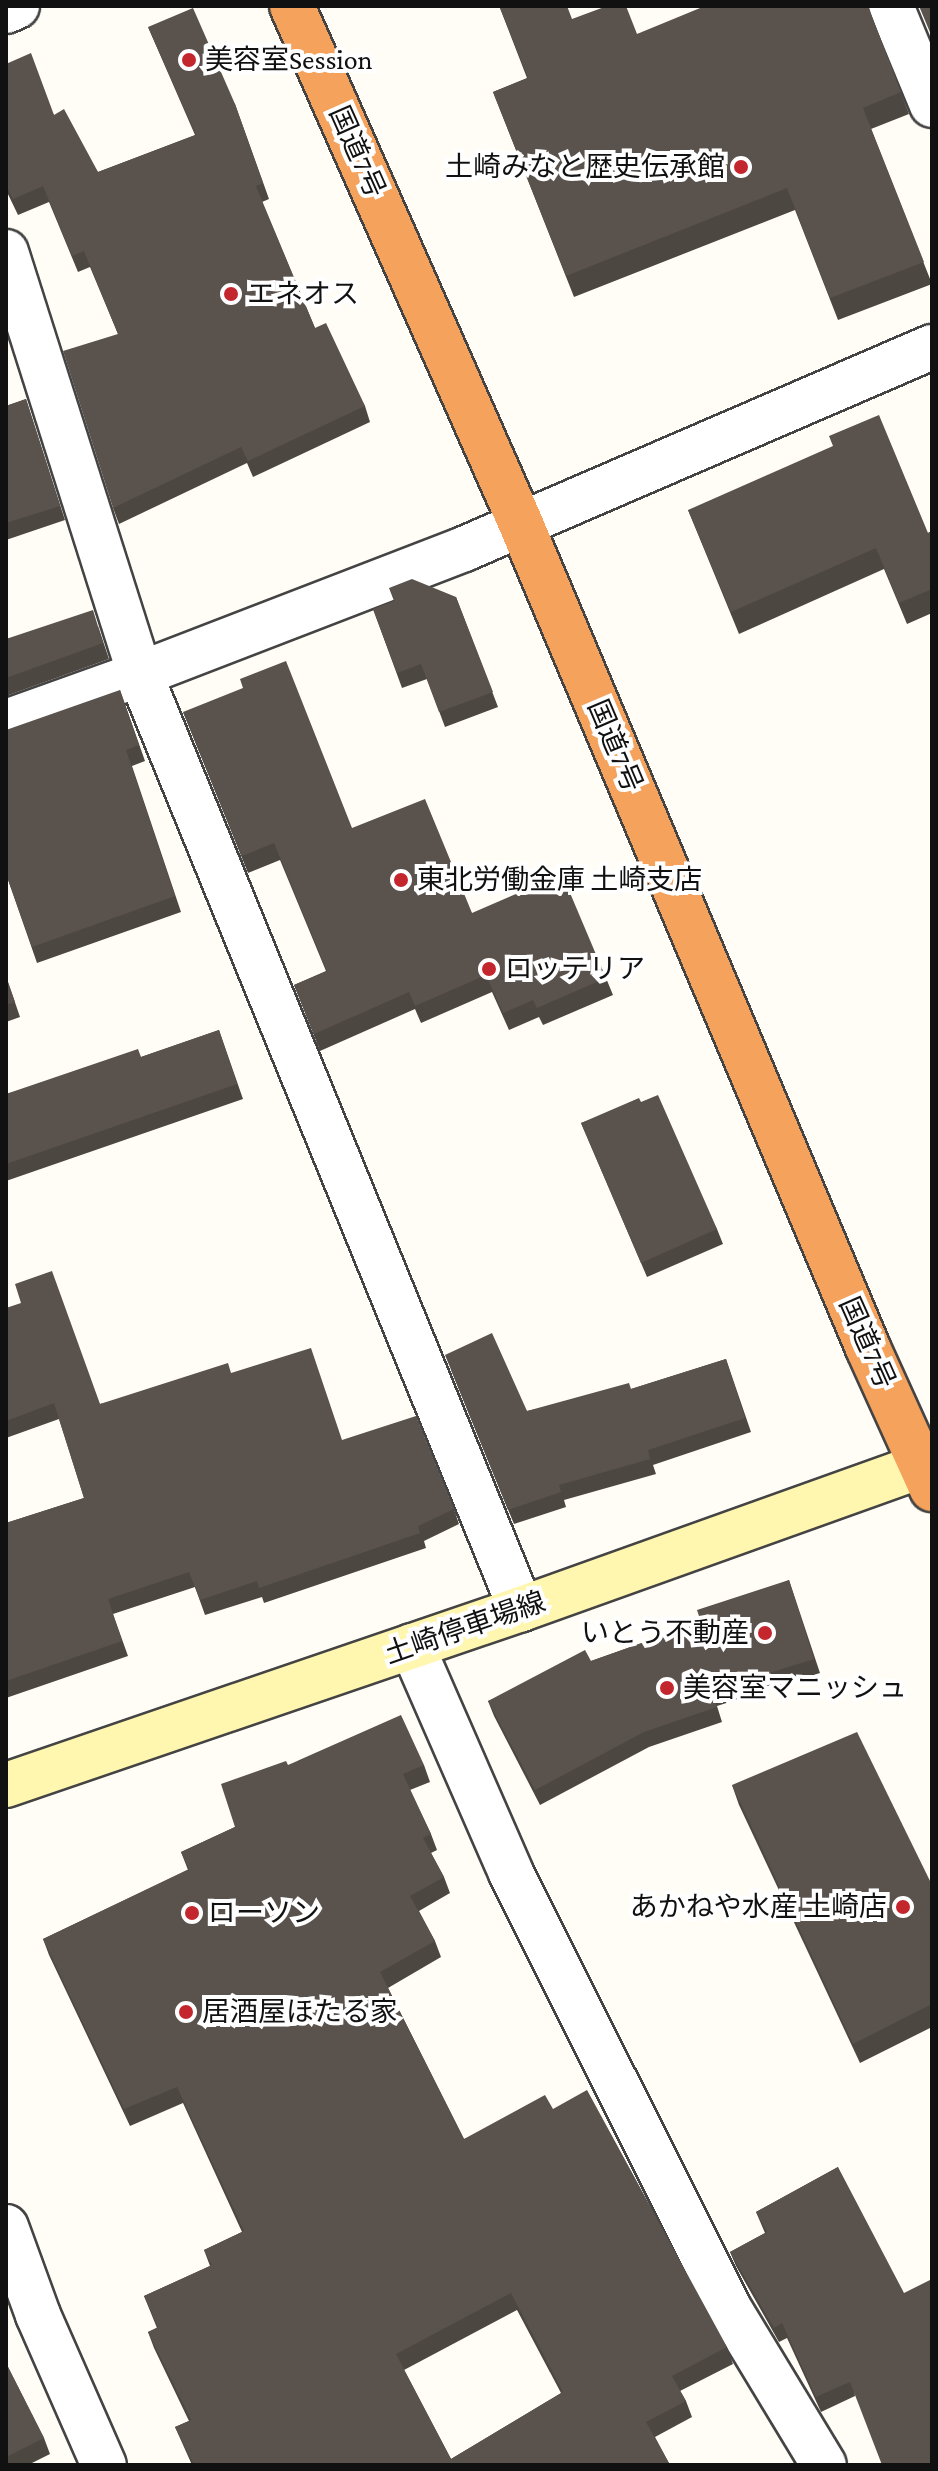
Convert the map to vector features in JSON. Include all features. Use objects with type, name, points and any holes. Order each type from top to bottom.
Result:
[{"type":"highway","name":"国道7号","points":[[292,6],[521,524],[868,1348],[929,1472]]},
{"type":"main road","name":"土崎停車場線","points":[[6,1785],[929,1472]]},
{"type":"street","points":[[6,11],[17,6]]},
{"type":"street","points":[[891,6],[932,105]]},
{"type":"street","points":[[6,252],[140,674],[521,1609]]},
{"type":"street","points":[[6,722],[140,674],[521,524],[932,347]]},
{"type":"street","points":[[412,1646],[511,1873],[713,2278],[824,2465]]},
{"type":"street","points":[[6,2227],[38,2315],[104,2465]]},
{"type":"building","name":"土崎みなと歴史伝承館","points":[[567,6],[572,19],[607,6],[626,6],[637,34],[705,6],[868,6],[901,92],[863,108],[924,262],[830,298],[787,188],[566,276],[493,92],[528,78],[500,8]]},
{"type":"building","points":[[919,6],[932,6],[932,37]]},
{"type":"building","points":[[193,8],[235,104],[263,183],[256,186],[315,328],[326,323],[365,406],[248,461],[241,447],[113,508],[63,351],[118,334],[84,251],[72,256],[43,186],[13,199],[6,186],[6,64],[31,53],[54,115],[64,109],[98,172],[196,135],[148,27]]},
{"type":"building","points":[[26,399],[60,506],[6,523],[6,406]]},
{"type":"building","points":[[879,415],[928,533],[932,531],[932,589],[899,603],[876,548],[731,612],[688,510],[833,446],[829,436]]},
{"type":"building","points":[[412,579],[456,597],[493,692],[439,712],[421,664],[397,673],[373,609],[394,601],[389,588]]},
{"type":"building","points":[[93,610],[103,643],[6,678],[6,639]]},
{"type":"building","points":[[286,661],[352,828],[425,799],[472,913],[562,874],[606,978],[537,1008],[533,1000],[503,1013],[486,975],[415,1006],[409,992],[314,1034],[294,985],[327,971],[274,843],[242,856],[183,712],[243,688],[240,679]]},
{"type":"building","points":[[120,690],[139,745],[126,750],[175,896],[32,947],[6,874],[6,730]]},
{"type":"building","points":[[6,977],[15,1002],[6,1005]]},
{"type":"building","points":[[219,1030],[237,1084],[6,1164],[6,1094],[138,1049],[141,1057]]},
{"type":"building","points":[[658,1095],[717,1229],[641,1263],[581,1123],[639,1098],[641,1102]]},
{"type":"building","points":[[52,1271],[100,1404],[228,1363],[231,1373],[311,1348],[342,1440],[416,1416],[454,1509],[418,1526],[420,1533],[259,1588],[257,1581],[200,1600],[189,1572],[108,1599],[122,1641],[6,1681],[6,1523],[84,1498],[54,1403],[6,1421],[6,1308],[21,1303],[15,1284]]},
{"type":"building","points":[[492,1333],[527,1411],[629,1383],[631,1389],[726,1359],[745,1418],[648,1450],[650,1459],[559,1485],[561,1492],[508,1510],[445,1355]]},
{"type":"building","points":[[789,1580],[814,1659],[711,1691],[717,1707],[644,1732],[535,1790],[488,1701],[585,1650],[591,1661],[701,1622],[697,1610]]},
{"type":"building","points":[[401,1715],[424,1765],[403,1774],[431,1834],[423,1838],[444,1877],[410,1896],[435,1941],[380,1972],[464,2139],[545,2095],[553,2109],[587,2090],[727,2347],[672,2376],[686,2401],[646,2422],[670,2465],[194,2465],[175,2427],[191,2420],[148,2332],[158,2327],[144,2296],[212,2265],[204,2250],[244,2231],[177,2087],[124,2109],[43,1939],[189,1869],[181,1852],[235,1827],[221,1784],[286,1761],[288,1765]],"holes":[[[511,2293],[563,2392],[451,2459],[396,2354]]]},
{"type":"building","points":[[857,1732],[932,1885],[932,2004],[853,2044],[732,1785]]},
{"type":"building","points":[[838,2167],[904,2293],[932,2279],[932,2465],[882,2465],[850,2382],[816,2397],[782,2323],[774,2328],[730,2252],[767,2232],[756,2212]]},
{"type":"building","points":[[6,2363],[44,2438],[6,2457]]},
{"type":"place","name":"美容室Session","points":[[189,60]]},
{"type":"place","name":"土崎みなと歴史伝承館","points":[[741,167]]},
{"type":"place","name":"エネオス","points":[[231,294]]},
{"type":"place","name":"東北労働金庫 土崎支店","points":[[401,880]]},
{"type":"place","name":"ロッテリア","points":[[489,969]]},
{"type":"place","name":"いとう不動産","points":[[765,1633]]},
{"type":"place","name":"美容室マニッシュ","points":[[667,1688]]},
{"type":"place","name":"あかねや水産 土崎店","points":[[903,1907]]},
{"type":"place","name":"ローソン","points":[[192,1913]]},
{"type":"place","name":"居酒屋ほたる家","points":[[186,2012]]}]
